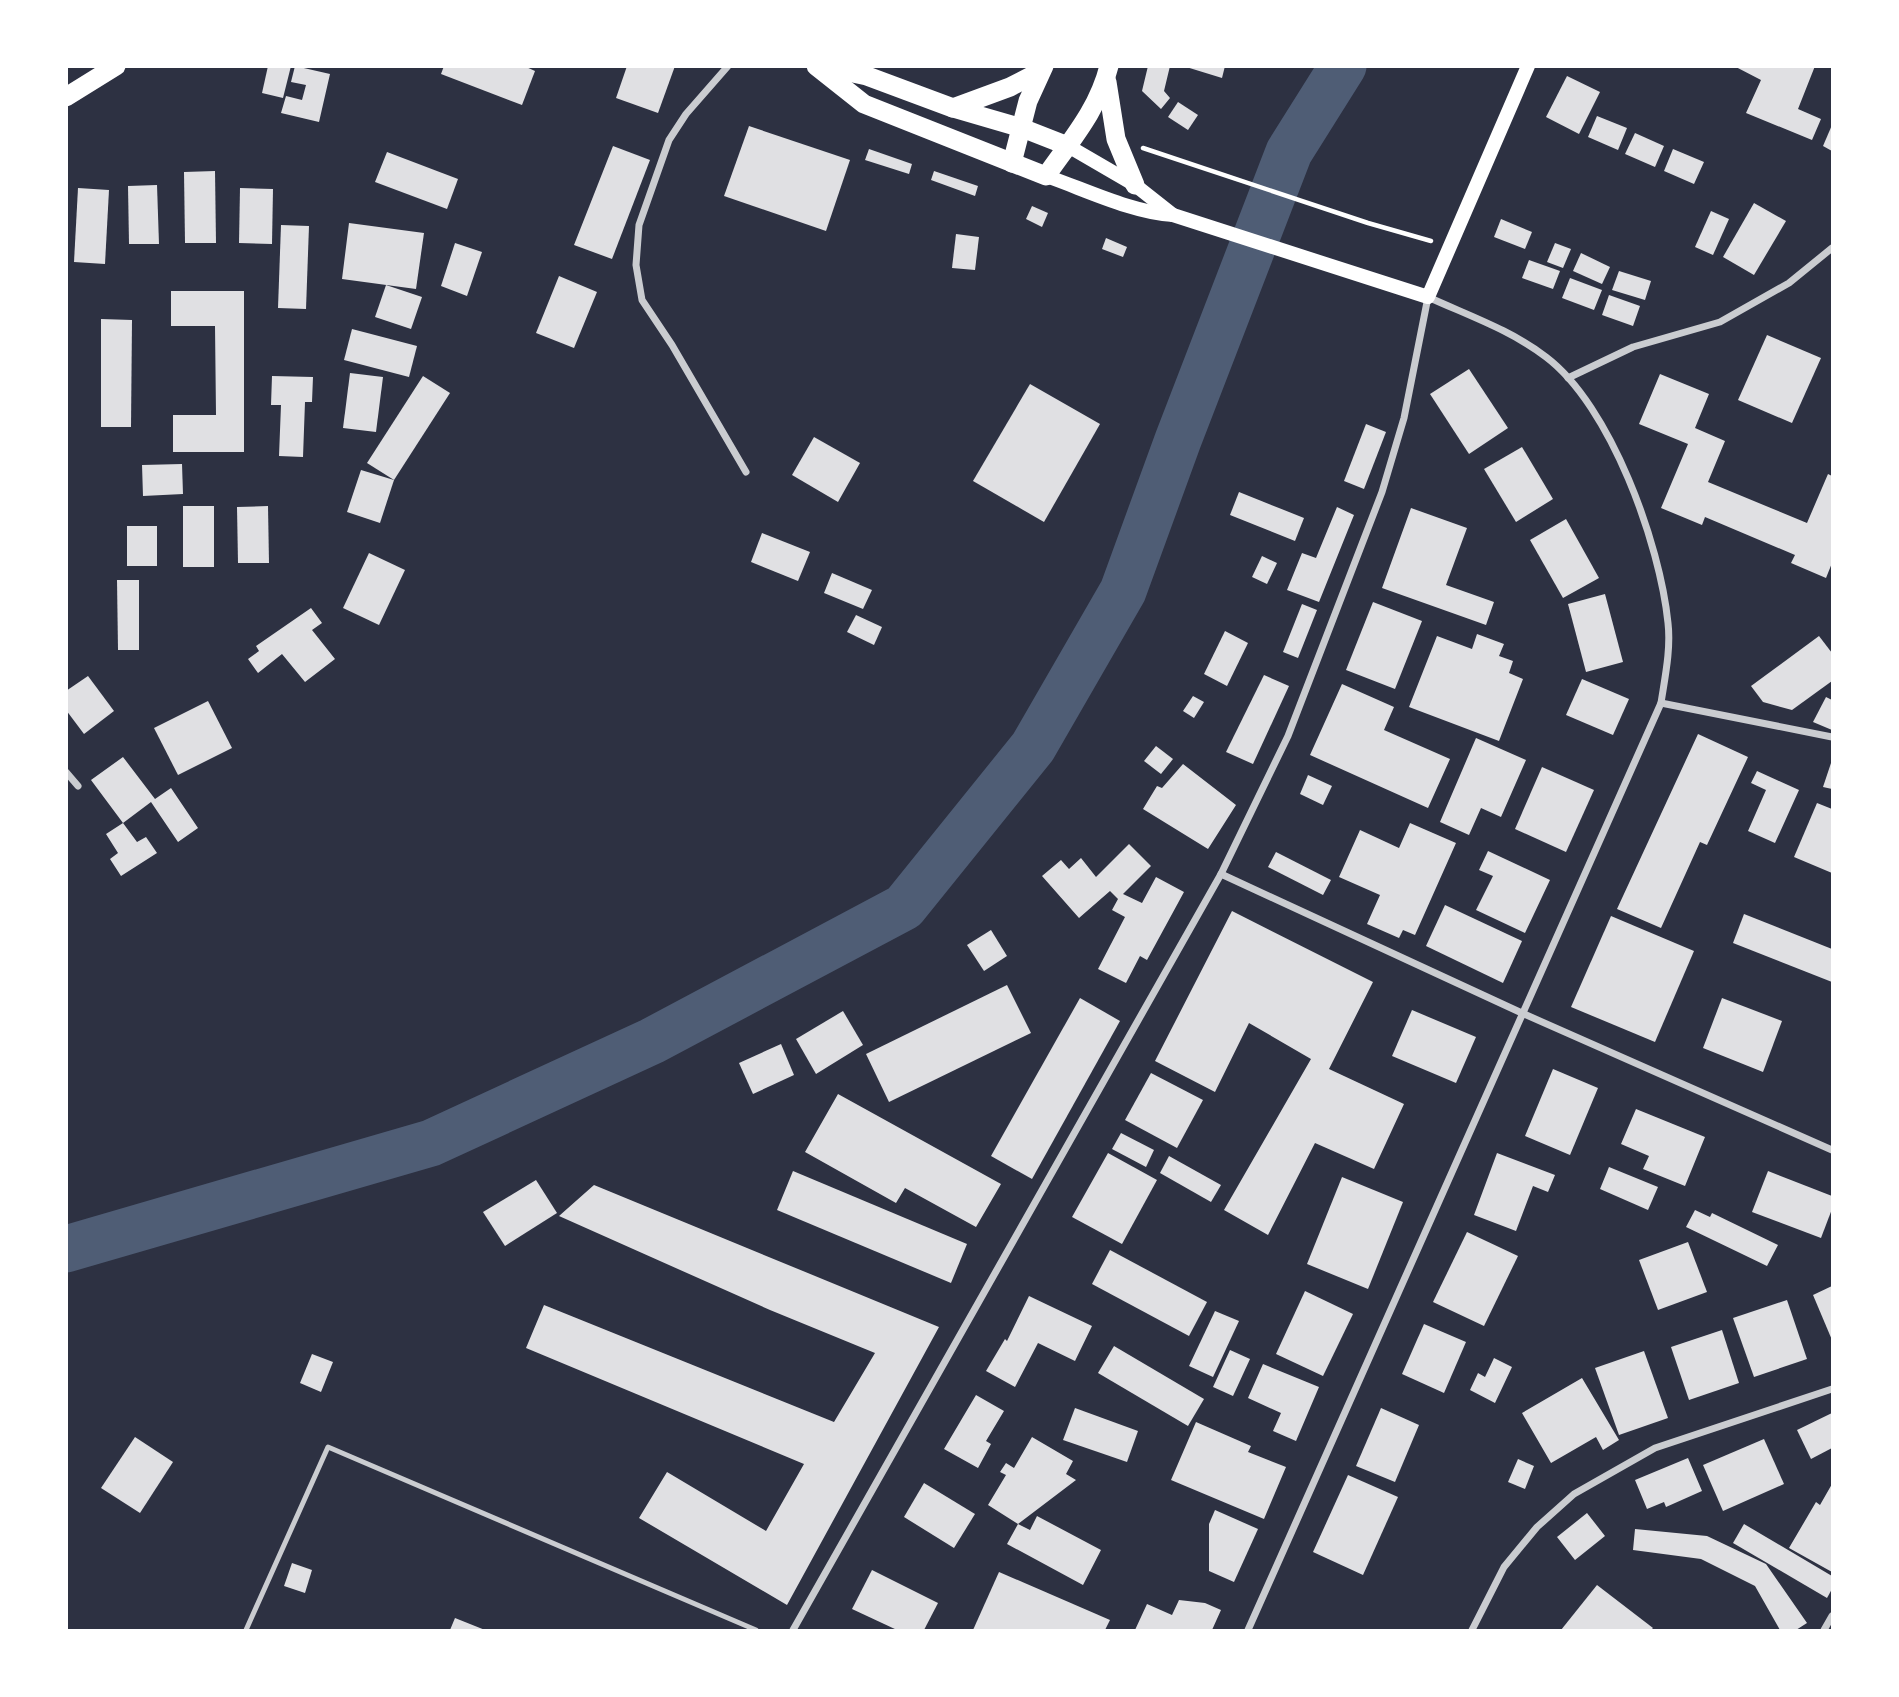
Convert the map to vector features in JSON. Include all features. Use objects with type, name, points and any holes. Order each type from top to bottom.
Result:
[{"type":"highway","points":[[818,66],[867,76],[1068,146]]},
{"type":"highway","points":[[818,66],[864,104],[1046,176],[1083,127],[1108,71]]},
{"type":"highway","points":[[66,97],[114,67]]},
{"type":"highway","points":[[953,108],[1010,87],[1043,69]]},
{"type":"highway","points":[[1012,163],[1028,101],[1043,69]]},
{"type":"highway","points":[[1108,71],[1115,139],[1135,185]]},
{"type":"main road","points":[[1046,176],[1159,214],[1173,215],[1428,297],[1528,66]]},
{"type":"main road","points":[[1068,146],[1135,185],[1173,215]]},
{"type":"street","points":[[728,66],[686,114],[668,140],[639,225],[636,265],[642,300],[673,345],[747,472]]},
{"type":"street","points":[[1569,378],[1633,347],[1720,322],[1789,284],[1832,248]]},
{"type":"street","points":[[793,1630],[1221,874],[1288,736],[1382,492],[1404,418],[1428,297],[1514,337],[1547,357],[1569,378],[1600,421],[1622,460],[1662,586],[1668,626],[1666,670],[1661,703],[1248,1630]]},
{"type":"street","points":[[1661,703],[1832,737]]},
{"type":"street","points":[[66,772],[78,786]]},
{"type":"street","points":[[1221,874],[1524,1014],[1832,1150]]},
{"type":"street","points":[[1472,1630],[1504,1567],[1538,1527],[1574,1494],[1656,1448],[1832,1389]]},
{"type":"street","points":[[1824,1630],[1832,1616]]},
{"type":"lane","points":[[247,1630],[328,1447],[756,1630]]},
{"type":"path","points":[[1115,139],[1368,223],[1449,246]]},
{"type":"building","points":[[268,66],[291,66],[283,98],[262,93]]},
{"type":"building","points":[[295,66],[330,74],[319,122],[281,113],[286,96],[302,100],[306,85],[291,82]]},
{"type":"building","points":[[444,66],[524,66],[535,71],[522,105],[441,74]]},
{"type":"building","points":[[627,66],[675,66],[658,113],[616,98]]},
{"type":"building","points":[[1148,66],[1170,66],[1164,91],[1170,98],[1161,109],[1142,91]]},
{"type":"building","points":[[1183,66],[1225,66],[1222,78]]},
{"type":"building","points":[[1734,66],[1815,66],[1798,109],[1821,119],[1812,140],[1746,113],[1761,80]]},
{"type":"building","points":[[1567,76],[1600,92],[1579,134],[1546,117]]},
{"type":"building","points":[[1178,102],[1198,115],[1188,130],[1168,117]]},
{"type":"building","points":[[1597,116],[1627,128],[1618,150],[1588,137]]},
{"type":"building","points":[[1832,125],[1832,151],[1823,146]]},
{"type":"building","points":[[749,126],[850,160],[826,231],[724,196]]},
{"type":"building","points":[[1635,133],[1664,146],[1655,167],[1625,154]]},
{"type":"building","points":[[613,146],[650,160],[612,259],[574,245]]},
{"type":"building","points":[[869,149],[912,164],[909,174],[865,160]]},
{"type":"building","points":[[1673,149],[1704,162],[1694,184],[1664,171]]},
{"type":"building","points":[[387,152],[458,179],[447,209],[375,182]]},
{"type":"building","points":[[215,171],[216,243],[185,243],[184,172]]},
{"type":"building","points":[[934,171],[978,186],[975,196],[931,180]]},
{"type":"building","points":[[157,185],[159,244],[129,244],[128,186]]},
{"type":"building","points":[[78,188],[109,190],[105,264],[74,262]]},
{"type":"building","points":[[240,188],[273,189],[272,244],[239,243]]},
{"type":"building","points":[[1754,203],[1786,221],[1754,275],[1723,257]]},
{"type":"building","points":[[1032,206],[1048,213],[1042,227],[1026,219]]},
{"type":"building","points":[[1711,211],[1729,219],[1713,255],[1695,247]]},
{"type":"building","points":[[1501,219],[1532,232],[1525,249],[1494,237]]},
{"type":"building","points":[[349,223],[424,233],[416,289],[342,279]]},
{"type":"building","points":[[281,225],[309,226],[306,309],[278,308]]},
{"type":"building","points":[[956,234],[979,237],[975,270],[952,268]]},
{"type":"building","points":[[1106,238],[1127,247],[1123,257],[1102,249]]},
{"type":"building","points":[[455,243],[482,252],[467,296],[441,286]]},
{"type":"building","points":[[1555,243],[1571,249],[1563,268],[1547,262]]},
{"type":"building","points":[[1581,253],[1610,267],[1602,284],[1573,271]]},
{"type":"building","points":[[1529,260],[1560,271],[1553,289],[1522,278]]},
{"type":"building","points":[[1619,271],[1651,281],[1645,300],[1612,290]]},
{"type":"building","points":[[559,276],[597,292],[574,348],[536,333]]},
{"type":"building","points":[[1570,278],[1602,290],[1594,310],[1562,298]]},
{"type":"building","points":[[386,285],[422,297],[411,329],[375,317]]},
{"type":"building","points":[[171,291],[244,291],[244,452],[173,452],[173,415],[216,415],[215,326],[171,326]]},
{"type":"building","points":[[1609,295],[1640,306],[1633,326],[1602,315]]},
{"type":"building","points":[[101,319],[132,320],[131,427],[101,427]]},
{"type":"building","points":[[352,329],[417,346],[409,377],[344,360]]},
{"type":"building","points":[[1767,335],[1821,358],[1792,423],[1738,400]]},
{"type":"building","points":[[1469,369],[1508,428],[1469,454],[1430,394]]},
{"type":"building","points":[[350,373],[383,377],[376,432],[343,428]]},
{"type":"building","points":[[1660,374],[1709,394],[1695,428],[1725,441],[1708,482],[1807,523],[1828,474],[1832,476],[1832,563],[1826,578],[1791,563],[1795,555],[1705,517],[1702,525],[1661,508],[1688,444],[1639,424]]},
{"type":"building","points":[[272,376],[313,377],[312,402],[305,402],[303,457],[279,456],[281,405],[271,405]]},
{"type":"building","points":[[423,376],[450,393],[394,480],[367,463]]},
{"type":"building","points":[[1030,384],[1100,424],[1044,522],[973,481]]},
{"type":"building","points":[[1366,424],[1386,432],[1364,489],[1344,481]]},
{"type":"building","points":[[814,437],[860,463],[838,502],[792,475]]},
{"type":"building","points":[[1522,447],[1553,499],[1516,522],[1484,469]]},
{"type":"building","points":[[182,464],[183,494],[143,496],[142,465]]},
{"type":"building","points":[[361,470],[394,480],[380,523],[347,512]]},
{"type":"building","points":[[1239,492],[1304,518],[1295,541],[1230,515]]},
{"type":"building","points":[[183,506],[214,506],[214,567],[183,567]]},
{"type":"building","points":[[268,506],[269,563],[238,563],[237,507]]},
{"type":"building","points":[[1337,507],[1354,515],[1319,602],[1287,590],[1302,553],[1316,558]]},
{"type":"building","points":[[1411,508],[1467,528],[1446,585],[1494,602],[1486,625],[1382,588]]},
{"type":"building","points":[[1566,519],[1599,578],[1563,598],[1530,540]]},
{"type":"building","points":[[127,526],[157,526],[157,566],[127,566]]},
{"type":"building","points":[[762,533],[810,552],[798,581],[751,562]]},
{"type":"building","points":[[369,553],[405,570],[379,625],[343,608]]},
{"type":"building","points":[[1262,556],[1277,563],[1267,584],[1252,577]]},
{"type":"building","points":[[832,573],[872,590],[863,609],[824,593]]},
{"type":"building","points":[[117,580],[139,580],[139,650],[118,650]]},
{"type":"building","points":[[1605,594],[1623,662],[1586,672],[1568,604]]},
{"type":"building","points":[[1373,602],[1422,621],[1395,689],[1346,670]]},
{"type":"building","points":[[1302,604],[1317,610],[1298,658],[1283,652]]},
{"type":"building","points":[[311,608],[322,623],[312,630],[335,659],[305,682],[282,654],[258,673],[248,659],[259,651],[256,646]]},
{"type":"building","points":[[856,615],[882,627],[874,645],[847,632]]},
{"type":"building","points":[[1225,631],[1248,643],[1227,686],[1204,674]]},
{"type":"building","points":[[1477,634],[1504,644],[1499,656],[1513,661],[1509,673],[1523,679],[1499,741],[1409,707],[1437,636],[1472,649]]},
{"type":"building","points":[[1819,636],[1832,653],[1832,681],[1792,710],[1763,702],[1751,686]]},
{"type":"building","points":[[1264,675],[1289,686],[1253,764],[1226,752]]},
{"type":"building","points":[[88,676],[114,711],[84,734],[66,710],[66,691]]},
{"type":"building","points":[[1582,679],[1629,699],[1613,735],[1566,715]]},
{"type":"building","points":[[1342,684],[1394,707],[1384,730],[1450,759],[1428,808],[1310,755]]},
{"type":"building","points":[[1193,696],[1204,702],[1194,718],[1183,711]]},
{"type":"building","points":[[1826,697],[1832,700],[1832,730],[1813,722]]},
{"type":"building","points":[[208,701],[232,748],[178,775],[154,728]]},
{"type":"building","points":[[1698,734],[1748,757],[1707,845],[1700,842],[1661,928],[1617,909]]},
{"type":"building","points":[[1476,738],[1526,760],[1501,817],[1481,808],[1469,835],[1440,822]]},
{"type":"building","points":[[1156,746],[1173,759],[1161,774],[1144,761]]},
{"type":"building","points":[[123,757],[155,799],[171,788],[198,828],[178,842],[151,802],[123,823],[91,780]]},
{"type":"building","points":[[1832,760],[1832,789],[1823,787]]},
{"type":"building","points":[[1183,764],[1236,805],[1208,849],[1143,809],[1157,786],[1162,788]]},
{"type":"building","points":[[1542,767],[1594,790],[1566,852],[1515,829]]},
{"type":"building","points":[[1757,771],[1799,790],[1775,843],[1748,831],[1766,790],[1751,783]]},
{"type":"building","points":[[1308,775],[1332,786],[1323,805],[1300,794]]},
{"type":"building","points":[[1817,803],[1832,809],[1832,873],[1794,857]]},
{"type":"building","points":[[123,823],[137,842],[146,837],[157,853],[121,876],[110,859],[118,853],[106,834]]},
{"type":"building","points":[[1410,823],[1456,843],[1415,935],[1403,930],[1399,938],[1367,924],[1380,895],[1339,877],[1360,830],[1399,848]]},
{"type":"building","points":[[1129,844],[1151,866],[1123,894],[1142,903],[1156,877],[1184,892],[1147,960],[1140,956],[1126,983],[1098,969],[1125,917],[1112,910],[1118,899],[1110,891],[1079,918],[1042,876],[1061,860],[1069,869],[1081,858],[1096,877]]},
{"type":"building","points":[[1488,851],[1550,880],[1525,933],[1476,910],[1493,876],[1479,870]]},
{"type":"building","points":[[1276,852],[1331,880],[1323,895],[1268,867]]},
{"type":"building","points":[[1445,905],[1522,941],[1503,983],[1426,946]]},
{"type":"building","points":[[1232,911],[1373,982],[1329,1069],[1404,1104],[1374,1169],[1315,1143],[1268,1235],[1224,1210],[1311,1059],[1249,1023],[1215,1092],[1155,1061]]},
{"type":"building","points":[[1744,914],[1832,949],[1832,982],[1733,943]]},
{"type":"building","points":[[1611,916],[1694,951],[1655,1042],[1571,1007]]},
{"type":"building","points":[[991,930],[1007,956],[984,971],[967,945]]},
{"type":"building","points":[[1007,985],[1031,1033],[889,1102],[866,1054]]},
{"type":"building","points":[[1080,998],[1120,1021],[1032,1179],[991,1156]]},
{"type":"building","points":[[1722,998],[1782,1021],[1763,1072],[1703,1048]]},
{"type":"building","points":[[1412,1010],[1476,1037],[1456,1083],[1392,1056]]},
{"type":"building","points":[[843,1011],[863,1045],[816,1074],[796,1039]]},
{"type":"building","points":[[781,1044],[794,1075],[753,1094],[739,1063]]},
{"type":"building","points":[[1553,1069],[1598,1088],[1570,1155],[1525,1136]]},
{"type":"building","points":[[1151,1073],[1203,1100],[1177,1148],[1125,1120]]},
{"type":"building","points":[[838,1094],[1001,1184],[976,1227],[905,1188],[896,1203],[805,1152]]},
{"type":"building","points":[[1636,1109],[1705,1137],[1685,1186],[1643,1169],[1649,1156],[1621,1144]]},
{"type":"building","points":[[1121,1133],[1154,1150],[1146,1167],[1112,1149]]},
{"type":"building","points":[[1108,1153],[1157,1180],[1122,1244],[1072,1217]]},
{"type":"building","points":[[1497,1153],[1555,1175],[1548,1192],[1533,1186],[1516,1231],[1474,1215]]},
{"type":"building","points":[[1169,1156],[1221,1185],[1211,1202],[1160,1173]]},
{"type":"building","points":[[1609,1167],[1658,1187],[1648,1210],[1600,1189]]},
{"type":"building","points":[[793,1171],[967,1244],[951,1283],[777,1210]]},
{"type":"building","points":[[1768,1171],[1832,1196],[1832,1209],[1821,1238],[1752,1212]]},
{"type":"building","points":[[1342,1177],[1403,1202],[1368,1289],[1307,1264]]},
{"type":"building","points":[[536,1180],[557,1213],[505,1246],[483,1212]]},
{"type":"building","points":[[594,1185],[939,1327],[787,1605],[639,1518],[667,1472],[766,1531],[804,1464],[526,1348],[544,1305],[834,1422],[875,1353],[770,1310],[559,1216]]},
{"type":"building","points":[[1695,1210],[1710,1217],[1712,1213],[1778,1245],[1767,1266],[1686,1227]]},
{"type":"building","points":[[1467,1232],[1518,1256],[1484,1326],[1433,1302]]},
{"type":"building","points":[[1688,1242],[1707,1292],[1658,1310],[1639,1260]]},
{"type":"building","points":[[1110,1250],[1207,1302],[1189,1336],[1092,1284]]},
{"type":"building","points":[[1832,1286],[1832,1340],[1813,1295]]},
{"type":"building","points":[[1305,1291],[1353,1314],[1323,1376],[1276,1354]]},
{"type":"building","points":[[1029,1296],[1092,1326],[1075,1361],[1038,1343],[1015,1387],[986,1371],[1005,1339],[1007,1341]]},
{"type":"building","points":[[1787,1300],[1807,1359],[1754,1377],[1733,1318]]},
{"type":"building","points":[[1215,1311],[1239,1321],[1213,1377],[1189,1366]]},
{"type":"building","points":[[1424,1324],[1466,1342],[1444,1393],[1402,1374]]},
{"type":"building","points":[[1722,1330],[1739,1383],[1689,1400],[1671,1347]]},
{"type":"building","points":[[1114,1346],[1204,1399],[1188,1426],[1098,1373]]},
{"type":"building","points":[[1230,1350],[1250,1359],[1233,1396],[1213,1387]]},
{"type":"building","points":[[1644,1351],[1668,1418],[1619,1435],[1595,1368]]},
{"type":"building","points":[[312,1354],[333,1362],[321,1392],[300,1383]]},
{"type":"building","points":[[1494,1358],[1512,1367],[1495,1403],[1470,1390],[1478,1373],[1485,1377]]},
{"type":"building","points":[[1263,1364],[1319,1387],[1296,1441],[1273,1431],[1281,1413],[1248,1398]]},
{"type":"building","points":[[1582,1378],[1619,1440],[1603,1450],[1596,1437],[1551,1463],[1522,1413]]},
{"type":"building","points":[[976,1395],[1004,1411],[986,1441],[991,1444],[978,1468],[944,1449]]},
{"type":"building","points":[[1075,1408],[1138,1431],[1127,1462],[1063,1440]]},
{"type":"building","points":[[1381,1408],[1419,1425],[1395,1482],[1356,1466]]},
{"type":"building","points":[[1832,1413],[1832,1448],[1811,1459],[1797,1430]]},
{"type":"building","points":[[1196,1422],[1251,1446],[1248,1452],[1286,1467],[1264,1519],[1171,1480]]},
{"type":"building","points":[[135,1437],[173,1462],[140,1513],[101,1488]]},
{"type":"building","points":[[1032,1437],[1073,1461],[1066,1474],[1076,1480],[1018,1524],[988,1505],[1006,1475],[1000,1472],[1006,1463],[1014,1468]]},
{"type":"building","points":[[1764,1439],[1784,1484],[1723,1511],[1703,1465]]},
{"type":"building","points":[[1688,1458],[1702,1491],[1666,1507],[1664,1502],[1647,1509],[1635,1480]]},
{"type":"building","points":[[1518,1459],[1534,1466],[1525,1489],[1508,1482]]},
{"type":"building","points":[[1348,1475],[1398,1497],[1363,1575],[1313,1552]]},
{"type":"building","points":[[924,1483],[975,1514],[954,1548],[904,1517]]},
{"type":"building","points":[[1832,1484],[1832,1572],[1789,1548],[1816,1502],[1820,1505]]},
{"type":"building","points":[[1215,1510],[1258,1529],[1234,1582],[1209,1571],[1209,1524]]},
{"type":"building","points":[[1587,1513],[1605,1536],[1575,1560],[1557,1537]]},
{"type":"building","points":[[1037,1516],[1101,1550],[1083,1585],[1007,1544],[1018,1524],[1030,1530]]},
{"type":"building","points":[[1744,1524],[1832,1576],[1832,1589],[1827,1598],[1733,1543]]},
{"type":"building","points":[[1635,1529],[1707,1536],[1766,1564],[1807,1623],[1796,1630],[1780,1630],[1755,1586],[1701,1559],[1633,1550]]},
{"type":"building","points":[[292,1563],[312,1570],[305,1593],[284,1586]]},
{"type":"building","points":[[872,1570],[938,1603],[924,1630],[897,1630],[852,1609]]},
{"type":"building","points":[[999,1572],[1110,1620],[1105,1630],[973,1630]]},
{"type":"building","points":[[1597,1585],[1653,1628],[1561,1630]]},
{"type":"building","points":[[1179,1600],[1205,1603],[1221,1610],[1212,1630],[1135,1630],[1147,1604],[1172,1615]]},
{"type":"building","points":[[455,1618],[485,1630],[450,1630]]},
{"type":"waterway","points":[[66,1249],[431,1143],[652,1041],[904,907],[1033,747],[1123,591],[1289,152],[1343,66]]}]
